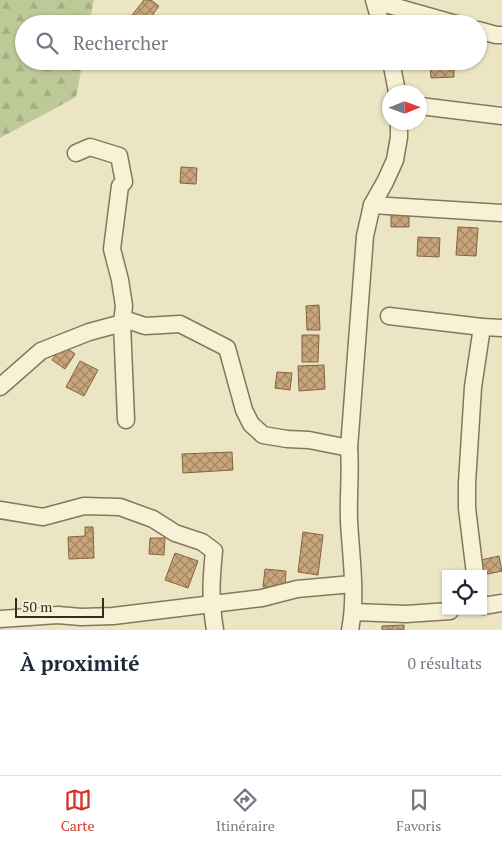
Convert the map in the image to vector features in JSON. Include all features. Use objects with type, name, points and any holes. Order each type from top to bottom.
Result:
[{"type":"street","points":[[375,0],[379,15]]},
{"type":"street","points":[[375,0],[426,15]]},
{"type":"street","points":[[487,32],[502,35]]},
{"type":"street","points":[[393,70],[396,85]]},
{"type":"street","points":[[427,107],[502,116]]},
{"type":"street","points":[[350,630],[354,612],[354,598],[349,504],[351,477],[349,448],[365,236],[372,205],[395,160],[399,130]]},
{"type":"street","points":[[76,153],[90,147],[119,156],[124,182],[120,186],[112,249],[124,306],[122,323],[126,420]]},
{"type":"street","points":[[372,205],[502,213]]},
{"type":"street","points":[[389,316],[502,328]]},
{"type":"street","points":[[0,387],[41,351],[89,332],[130,321],[145,326],[180,324],[227,348],[244,410],[251,424],[263,434],[349,448]]},
{"type":"street","points":[[475,570],[467,508],[467,483],[473,388],[482,327]]},
{"type":"street","points":[[0,510],[42,516],[84,506],[120,507],[153,519],[175,533],[202,542],[214,551],[210,586],[215,630]]},
{"type":"street","points":[[0,619],[58,615],[81,617],[113,616],[262,598],[297,589],[352,584]]},
{"type":"street","points":[[487,605],[502,603]]},
{"type":"street","points":[[354,612],[406,614],[442,612]]},
{"type":"green space","points":[[0,0],[94,0],[91,15],[15,15],[15,70],[81,70],[76,97],[0,138]]},
{"type":"building","points":[[144,0],[151,0],[159,6],[152,15],[132,15]]},
{"type":"building","points":[[431,70],[454,70],[454,77],[431,78]]},
{"type":"building","points":[[181,167],[197,168],[196,184],[180,183]]},
{"type":"building","points":[[409,211],[409,227],[391,227],[391,212]]},
{"type":"building","points":[[458,227],[478,228],[476,256],[456,255]]},
{"type":"building","points":[[418,237],[440,238],[439,257],[417,256]]},
{"type":"building","points":[[319,305],[320,330],[307,330],[306,306]]},
{"type":"building","points":[[302,335],[319,335],[318,362],[302,362]]},
{"type":"building","points":[[63,345],[75,354],[65,369],[52,360]]},
{"type":"building","points":[[80,361],[98,370],[84,396],[66,387]]},
{"type":"building","points":[[324,365],[325,389],[299,391],[298,366]]},
{"type":"building","points":[[277,372],[292,373],[290,390],[275,388]]},
{"type":"building","points":[[232,452],[233,470],[183,473],[182,454]]},
{"type":"building","points":[[85,527],[93,527],[94,558],[69,559],[68,537],[85,536]]},
{"type":"building","points":[[303,532],[323,535],[318,575],[298,572]]},
{"type":"building","points":[[150,538],[165,538],[164,555],[149,554]]},
{"type":"building","points":[[175,553],[198,561],[188,588],[165,580]]},
{"type":"building","points":[[499,556],[502,571],[487,574],[487,570],[478,570],[476,561]]},
{"type":"building","points":[[265,569],[286,571],[285,588],[263,587]]},
{"type":"building","points":[[404,625],[404,630],[382,630],[382,626]]}]
